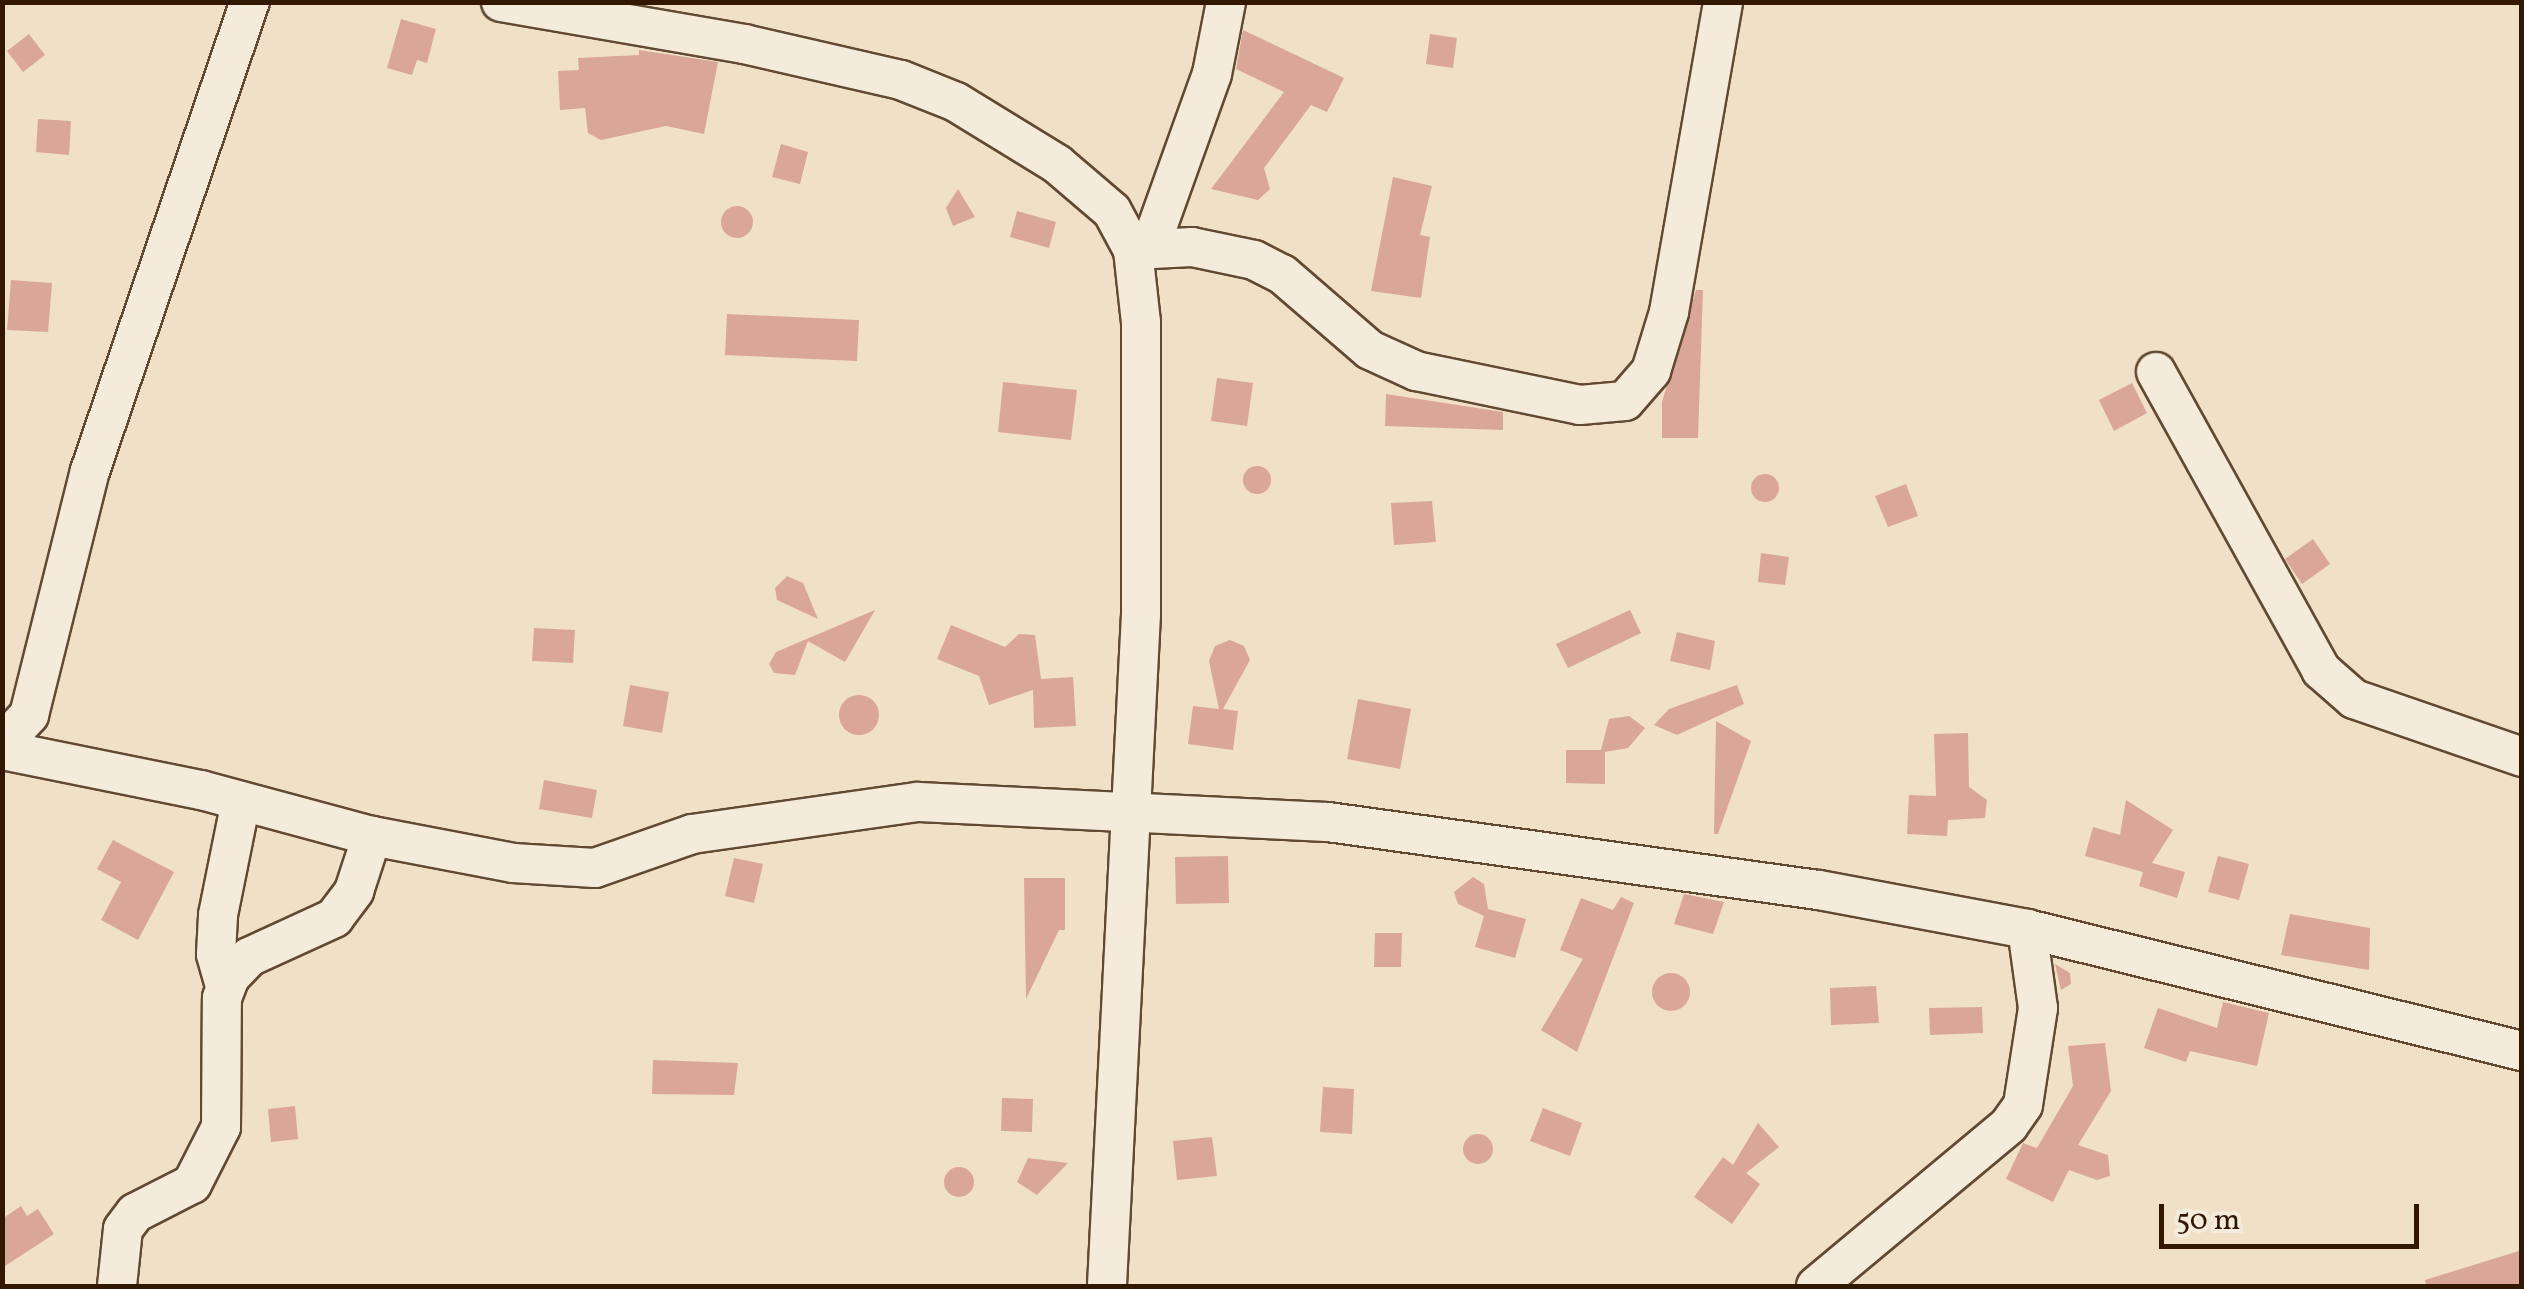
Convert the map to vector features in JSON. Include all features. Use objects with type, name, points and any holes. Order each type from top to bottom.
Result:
[{"type":"street","points":[[501,2],[744,44],[901,80],[956,102],[1057,164],[1112,210],[1142,248]]},
{"type":"street","points":[[1106,1286],[1133,813],[1144,505],[1142,248],[1212,74],[1226,2]]},
{"type":"street","points":[[1142,248],[1192,247],[1254,260],[1282,274],[1370,350],[1416,371],[1580,405],[1625,401],[1651,371],[1663,338],[1724,2]]},
{"type":"street","points":[[256,6],[90,470],[29,715],[2,747],[372,836],[513,863],[595,868],[692,834],[918,802],[1328,822],[1819,890],[2027,928],[2522,1050]]},
{"type":"street","points":[[2156,372],[2320,670],[2354,699],[2522,757]]},
{"type":"street","points":[[29,715],[62,761]]},
{"type":"street","points":[[116,1286],[123,1229],[134,1213],[192,1184],[221,1127],[225,986],[216,954],[218,915],[241,802]]},
{"type":"street","points":[[225,986],[250,958],[334,918],[354,891],[372,836]]},
{"type":"street","points":[[1816,1286],[2010,1126],[2023,1105],[2038,1008],[2027,928]]},
{"type":"building","points":[[401,19],[436,29],[427,63],[417,60],[412,75],[387,68]]},
{"type":"building","points":[[1243,30],[1344,78],[1327,112],[1311,105],[1264,168],[1270,189],[1258,200],[1211,189],[1284,92],[1236,69]]},
{"type":"building","points":[[29,34],[45,55],[23,72],[7,51]]},
{"type":"building","points":[[1430,34],[1457,38],[1453,68],[1426,64]]},
{"type":"building","points":[[639,50],[718,62],[704,134],[666,126],[601,140],[588,133],[585,108],[560,110],[558,71],[579,70],[578,58],[639,55]]},
{"type":"building","points":[[38,119],[71,121],[69,155],[36,152]]},
{"type":"building","points":[[781,144],[808,152],[800,184],[772,177]]},
{"type":"building","points":[[1393,177],[1432,186],[1420,235],[1430,237],[1421,298],[1371,291]]},
{"type":"building","points":[[958,189],[975,217],[953,226],[946,208]]},
{"type":"building","points":[[737,206],[748,211],[753,222],[748,233],[737,238],[726,233],[721,222],[726,211]]},
{"type":"building","points":[[1017,211],[1056,222],[1049,248],[1010,237]]},
{"type":"building","points":[[11,280],[52,283],[48,332],[7,330]]},
{"type":"building","points":[[1696,290],[1703,290],[1698,438],[1662,438],[1662,402]]},
{"type":"building","points":[[727,314],[859,320],[857,361],[725,355]]},
{"type":"building","points":[[1217,378],[1253,383],[1247,426],[1211,421]]},
{"type":"building","points":[[1003,382],[1077,390],[1071,440],[998,432]]},
{"type":"building","points":[[2132,383],[2147,413],[2114,431],[2099,400]]},
{"type":"building","points":[[1386,394],[1503,412],[1503,430],[1385,426]]},
{"type":"building","points":[[1257,466],[1267,470],[1271,480],[1267,490],[1257,494],[1247,490],[1243,480],[1247,470]]},
{"type":"building","points":[[1765,474],[1775,478],[1779,488],[1775,498],[1765,502],[1755,498],[1751,488],[1755,478]]},
{"type":"building","points":[[1906,484],[1918,516],[1888,527],[1875,496]]},
{"type":"building","points":[[1432,501],[1436,542],[1394,545],[1391,503]]},
{"type":"building","points":[[2313,539],[2330,564],[2302,584],[2285,559]]},
{"type":"building","points":[[1761,553],[1789,557],[1785,585],[1758,582]]},
{"type":"building","points":[[787,576],[803,583],[818,619],[777,600],[775,588]]},
{"type":"building","points":[[875,610],[845,662],[808,641],[795,675],[774,673],[769,664],[776,652]]},
{"type":"building","points":[[1630,610],[1641,633],[1568,668],[1556,644]]},
{"type":"building","points":[[951,625],[1005,647],[1019,634],[1035,635],[1041,679],[1073,677],[1076,726],[1034,728],[1033,690],[989,705],[979,676],[937,659]]},
{"type":"building","points":[[534,628],[575,630],[573,663],[532,661]]},
{"type":"building","points":[[1677,632],[1715,641],[1710,670],[1670,661]]},
{"type":"building","points":[[1230,640],[1244,646],[1250,660],[1223,709],[1238,711],[1233,750],[1188,744],[1193,706],[1219,709],[1209,661],[1215,646]]},
{"type":"building","points":[[630,685],[669,692],[662,733],[623,726]]},
{"type":"building","points":[[1737,685],[1744,704],[1677,735],[1654,725],[1669,709]]},
{"type":"building","points":[[859,695],[873,701],[879,715],[873,729],[859,735],[845,729],[839,715],[845,701]]},
{"type":"building","points":[[1358,699],[1411,709],[1400,769],[1347,759]]},
{"type":"building","points":[[1629,716],[1645,728],[1628,748],[1605,752],[1605,784],[1566,783],[1566,750],[1601,750],[1609,719]]},
{"type":"building","points":[[1716,721],[1751,741],[1718,834],[1714,834]]},
{"type":"building","points":[[1968,733],[1969,787],[1987,800],[1985,818],[1948,820],[1947,836],[1907,834],[1909,795],[1936,796],[1934,734]]},
{"type":"building","points":[[544,780],[597,790],[592,818],[539,809]]},
{"type":"building","points":[[2126,800],[2173,830],[2152,863],[2185,872],[2177,898],[2139,886],[2143,872],[2085,856],[2093,827],[2120,835]]},
{"type":"building","points":[[113,840],[174,872],[138,940],[101,920],[121,882],[97,869]]},
{"type":"building","points":[[1228,856],[1229,903],[1176,904],[1175,857]]},
{"type":"building","points":[[2218,856],[2249,864],[2239,900],[2208,892]]},
{"type":"building","points":[[734,858],[763,864],[754,903],[725,896]]},
{"type":"building","points":[[1473,877],[1484,884],[1488,909],[1526,919],[1515,958],[1475,947],[1484,916],[1458,904],[1454,892]]},
{"type":"building","points":[[1024,878],[1065,878],[1065,930],[1059,930],[1026,999]]},
{"type":"building","points":[[1684,894],[1724,902],[1713,934],[1674,924]]},
{"type":"building","points":[[1621,897],[1634,903],[1577,1052],[1541,1030],[1583,959],[1560,950],[1581,898],[1613,910]]},
{"type":"building","points":[[2290,914],[2370,928],[2369,970],[2281,955]]},
{"type":"building","points":[[1375,933],[1402,933],[1401,967],[1374,967]]},
{"type":"building","points":[[2055,964],[2070,973],[2071,984],[2061,990]]},
{"type":"building","points":[[1671,973],[1685,978],[1690,992],[1685,1006],[1671,1011],[1657,1006],[1652,992],[1657,978]]},
{"type":"building","points":[[1876,986],[1879,1023],[1831,1025],[1830,988]]},
{"type":"building","points":[[2223,1002],[2269,1013],[2257,1066],[2190,1051],[2186,1062],[2144,1048],[2158,1008],[2217,1028]]},
{"type":"building","points":[[1982,1007],[1983,1033],[1930,1035],[1929,1008]]},
{"type":"building","points":[[2105,1043],[2111,1091],[2078,1145],[2108,1155],[2110,1176],[2097,1180],[2069,1170],[2053,1202],[2006,1179],[2023,1143],[2037,1148],[2073,1086],[2068,1046]]},
{"type":"building","points":[[653,1060],[738,1063],[734,1095],[652,1094]]},
{"type":"building","points":[[1323,1087],[1354,1089],[1352,1134],[1320,1132]]},
{"type":"building","points":[[1002,1098],[1033,1099],[1032,1132],[1001,1131]]},
{"type":"building","points":[[295,1106],[298,1139],[271,1142],[268,1109]]},
{"type":"building","points":[[1543,1108],[1582,1123],[1570,1156],[1530,1141]]},
{"type":"building","points":[[1758,1123],[1779,1147],[1746,1173],[1760,1184],[1732,1224],[1694,1197],[1723,1157],[1733,1165]]},
{"type":"building","points":[[1478,1134],[1488,1139],[1493,1149],[1488,1159],[1478,1164],[1468,1159],[1463,1149],[1468,1139]]},
{"type":"building","points":[[1212,1137],[1217,1176],[1177,1180],[1173,1141]]},
{"type":"building","points":[[1028,1158],[1068,1163],[1037,1195],[1017,1182]]},
{"type":"building","points":[[959,1167],[970,1171],[974,1182],[970,1193],[959,1197],[948,1193],[944,1182],[948,1171]]},
{"type":"building","points":[[21,1206],[27,1216],[38,1209],[54,1234],[2,1268],[2,1219]]},
{"type":"building","points":[[2522,1250],[2522,1286],[2426,1286],[2425,1280]]}]
